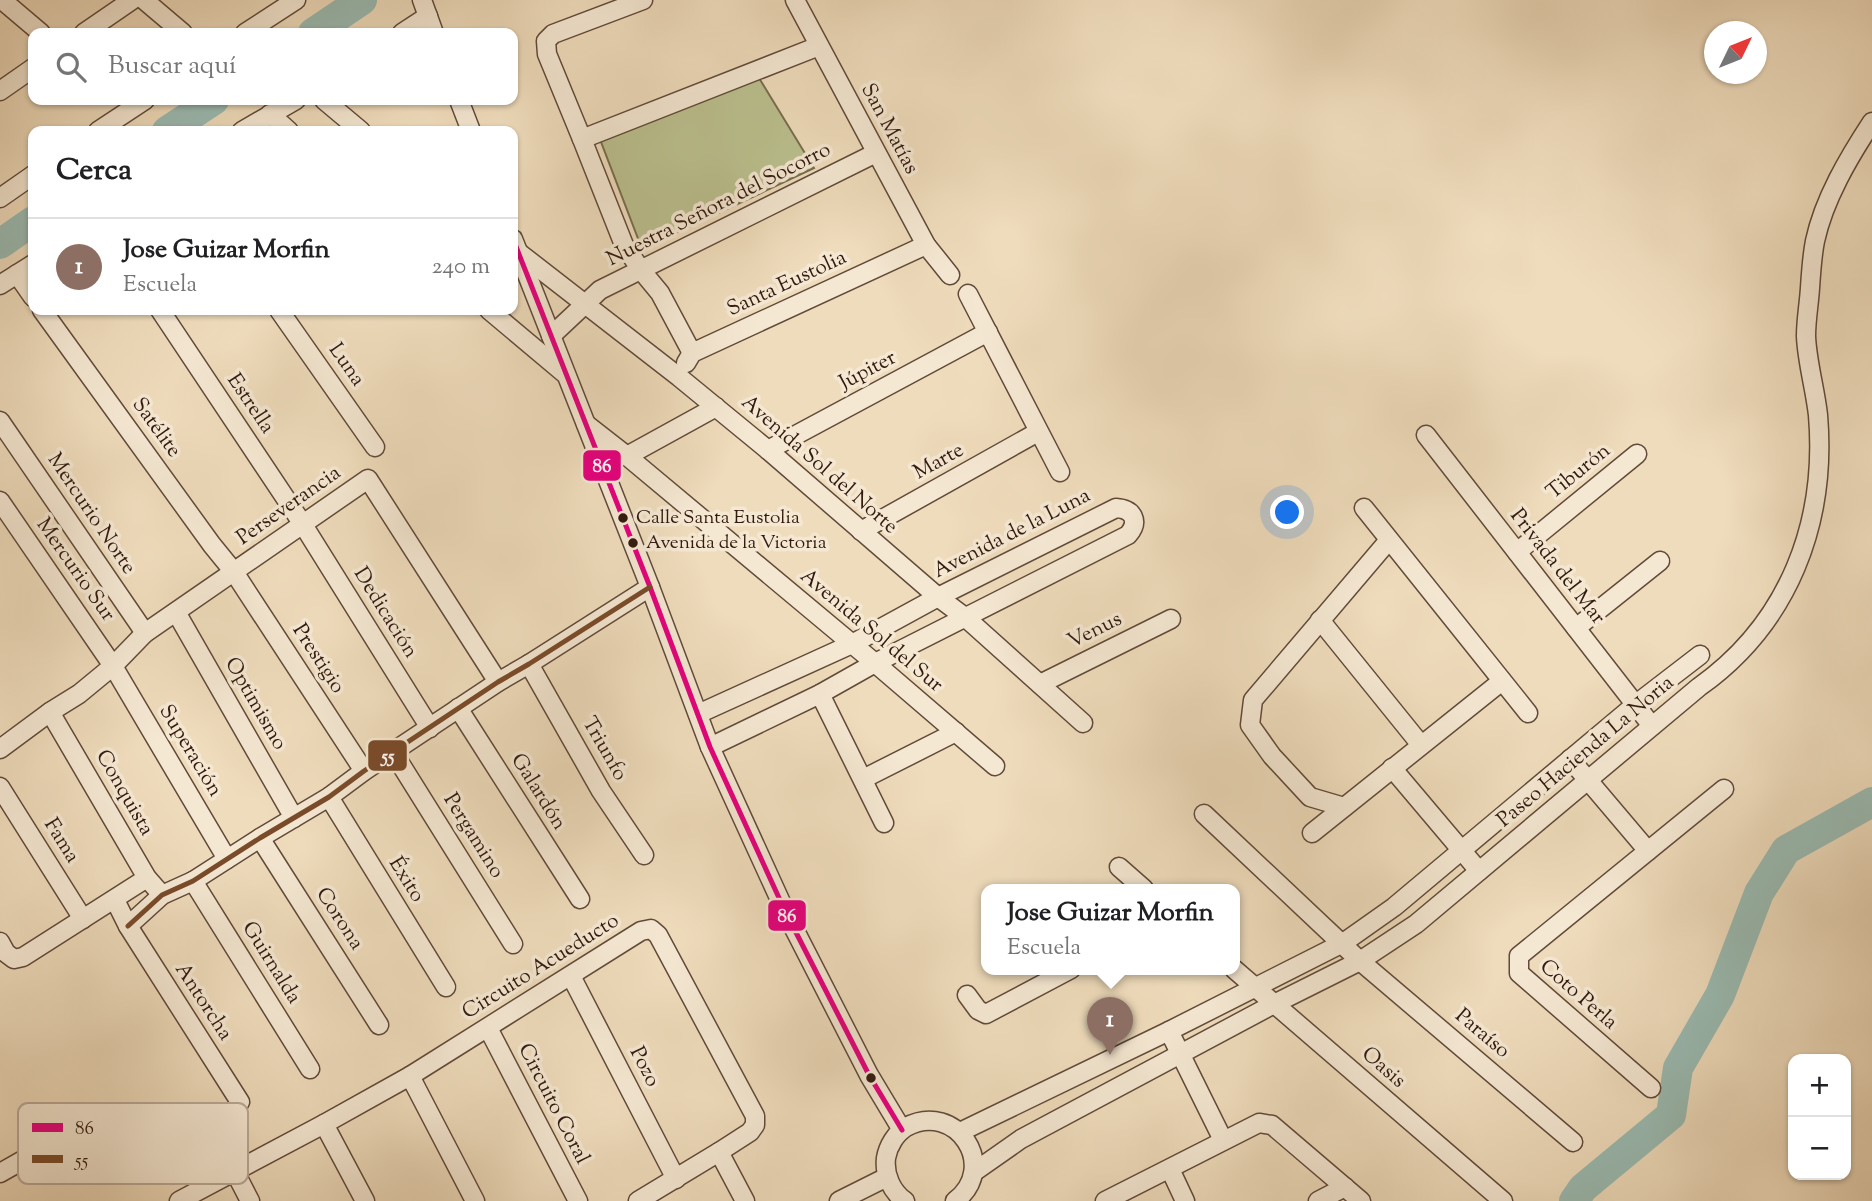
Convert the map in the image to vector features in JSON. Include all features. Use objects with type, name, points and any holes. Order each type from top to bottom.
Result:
[{"type":"street","points":[[2,0],[35,28]]},
{"type":"street","points":[[91,28],[132,0]]},
{"type":"street","points":[[144,0],[177,28]]},
{"type":"street","points":[[253,28],[296,0]]},
{"type":"street","points":[[643,0],[553,34],[546,41],[547,54],[624,245],[660,293],[692,353],[679,377]]},
{"type":"street","name":"San Matías","points":[[795,0],[926,245],[950,275]]},
{"type":"street","points":[[409,28],[427,14]]},
{"type":"street","points":[[583,139],[819,46]]},
{"type":"street","points":[[0,91],[28,71]]},
{"type":"street","points":[[106,126],[137,105]]},
{"type":"street","points":[[250,126],[287,105]]},
{"type":"street","points":[[330,105],[355,126]]},
{"type":"street","points":[[461,105],[469,126]]},
{"type":"street","points":[[270,114],[283,126]]},
{"type":"street","name":"Paseo Hacienda La Noria","points":[[974,1172],[1021,1139],[1360,961],[1416,924],[1699,687],[1720,673],[1741,652],[1765,622],[1790,582],[1804,548],[1815,506],[1820,460],[1818,412],[1807,337],[1815,241],[1823,215],[1848,159],[1872,122]]},
{"type":"street","name":"Nuestra Señora del Socorro","points":[[551,336],[600,290],[876,153]]},
{"type":"street","points":[[0,198],[28,178]]},
{"type":"street","name":"Santa Eustolia","points":[[692,353],[926,245]]},
{"type":"street","name":"Avenida Sol del Norte","points":[[518,249],[768,450],[938,597],[966,618],[1083,723]]},
{"type":"street","points":[[0,285],[28,267]]},
{"type":"street","points":[[17,274],[28,290]]},
{"type":"street","points":[[519,279],[551,336],[710,747],[785,911],[869,1075],[902,1130]]},
{"type":"street","points":[[968,295],[1060,472]]},
{"type":"street","name":"Satélite","points":[[46,315],[234,572]]},
{"type":"street","name":"Estrella","points":[[163,315],[302,523]]},
{"type":"street","name":"Luna","points":[[283,315],[375,447]]},
{"type":"street","points":[[495,315],[565,374]]},
{"type":"street","name":"Júpiter","points":[[768,450],[988,332]]},
{"type":"street","points":[[626,456],[716,407]]},
{"type":"street","name":"Mercurio Norte","points":[[0,421],[145,633]]},
{"type":"street","name":"Avenida Sol del Sur","points":[[586,424],[995,766]]},
{"type":"street","name":"Marte","points":[[861,531],[1038,432]]},
{"type":"street","name":"Privada del Mar","points":[[1426,435],[1652,726]]},
{"type":"street","name":"Tiburón","points":[[1517,552],[1637,454]]},
{"type":"street","name":"Perseverancia","points":[[0,749],[79,694],[113,666],[145,633],[368,479],[498,682]]},
{"type":"street","name":"Mercurio Sur","points":[[0,501],[113,666]]},
{"type":"street","name":"Avenida de la Luna","points":[[698,714],[852,644],[938,597],[1116,508],[1125,509],[1131,514],[1134,528],[1128,535],[875,663],[820,694],[710,747]]},
{"type":"street","points":[[1364,508],[1528,713]]},
{"type":"street","name":"Dedicación","points":[[302,523],[430,728]]},
{"type":"street","points":[[1072,529],[1086,558]]},
{"type":"street","points":[[1344,807],[1310,797],[1272,756],[1250,725],[1253,700],[1389,540]]},
{"type":"street","points":[[1576,628],[1660,561]]},
{"type":"street","name":"Prestigio","points":[[234,572],[364,771]]},
{"type":"street","points":[[128,926],[162,895],[193,881],[328,797],[458,708],[650,587]]},
{"type":"street","name":"Optimismo","points":[[176,612],[294,818]]},
{"type":"street","name":"Venus","points":[[1040,684],[1171,619]]},
{"type":"street","points":[[1320,621],[1422,745]]},
{"type":"street","name":"Paseo Hacienda La Noria","points":[[960,1132],[1343,943],[1394,907],[1635,705],[1700,655]]},
{"type":"street","name":"Triunfo","points":[[530,664],[601,791],[643,855]]},
{"type":"street","name":"Superación","points":[[113,666],[227,859]]},
{"type":"street","points":[[1312,833],[1502,681]]},
{"type":"street","points":[[820,694],[884,823]]},
{"type":"street","name":"Galardón","points":[[458,708],[580,899]]},
{"type":"street","name":"Conquista","points":[[50,712],[147,878],[162,895]]},
{"type":"street","points":[[863,779],[956,732]]},
{"type":"street","name":"Pergamino","points":[[393,752],[513,944]]},
{"type":"street","points":[[1570,759],[1647,851]]},
{"type":"street","points":[[1392,768],[1479,871]]},
{"type":"street","name":"Fama","points":[[0,787],[83,919]]},
{"type":"street","name":"Coto Perla","points":[[1651,1088],[1518,973],[1519,956],[1724,789]]},
{"type":"street","name":"Éxito","points":[[328,797],[446,987]]},
{"type":"street","points":[[1204,814],[1343,943]]},
{"type":"street","name":"Corona","points":[[260,838],[379,1025]]},
{"type":"street","points":[[1119,867],[1138,884]]},
{"type":"street","points":[[0,942],[6,953],[14,959],[23,957],[147,878]]},
{"type":"street","name":"Guirnalda","points":[[193,881],[310,1069]]},
{"type":"street","name":"Antorcha","points":[[115,900],[128,926],[240,1102]]},
{"type":"street","name":"Circuito Acueducto","points":[[248,1165],[410,1076],[641,931],[650,929],[658,935],[755,1116],[755,1125],[750,1132],[719,1153]]},
{"type":"street","name":"Paraíso","points":[[1343,943],[1360,961],[1573,1142]]},
{"type":"street","name":"Oasis","points":[[1240,974],[1503,1201]]},
{"type":"street","name":"Pozo","points":[[571,975],[676,1179]]},
{"type":"street","points":[[967,995],[978,1010],[986,1014],[1060,975]]},
{"type":"street","name":"Circuito Coral","points":[[488,1027],[578,1201]]},
{"type":"street","points":[[1169,1031],[1223,1140]]},
{"type":"street","points":[[410,1076],[475,1201]]},
{"type":"street","points":[[905,1201],[892,1188],[887,1177],[886,1159],[891,1143],[902,1130],[916,1122],[931,1120],[947,1124],[960,1132],[974,1157],[974,1172],[965,1192],[955,1201]]},
{"type":"street","points":[[1105,1201],[1259,1122],[1272,1125],[1361,1201]]},
{"type":"street","points":[[324,1124],[365,1201]]},
{"type":"street","points":[[638,1201],[719,1153],[745,1201]]},
{"type":"street","points":[[0,1173],[18,1163]]},
{"type":"street","points":[[1170,1169],[1185,1201]]},
{"type":"street","points":[[839,1201],[887,1177]]},
{"type":"street","name":"Circuito Acueducto","points":[[179,1201],[212,1184]]},
{"type":"street","points":[[241,1184],[250,1201]]},
{"type":"street","points":[[1318,1201],[1345,1187]]},
{"type":"green space","points":[[759,78],[814,168],[642,249],[598,134]]},
{"type":"waterway","points":[[320,28],[362,0]]},
{"type":"waterway","points":[[175,126],[206,105]]},
{"type":"waterway","points":[[0,244],[28,224]]},
{"type":"waterway","points":[[1574,1201],[1583,1188],[1671,1115],[1678,1068],[1720,995],[1759,893],[1786,850],[1872,802]]},
{"type":"transit line","name":"86","points":[[518,252],[710,747],[785,911],[869,1075],[902,1130]]},
{"type":"transit line","name":"55","points":[[128,926],[162,895],[193,881],[329,797],[498,682],[650,587]]},
{"type":"place","name":"Calle Santa Eustolia","points":[[623,518]]},
{"type":"place","name":"Avenida de la Victoria","points":[[633,543]]},
{"type":"place","name":"Jose Guizar Morfin","points":[[1110,1055]]}]
